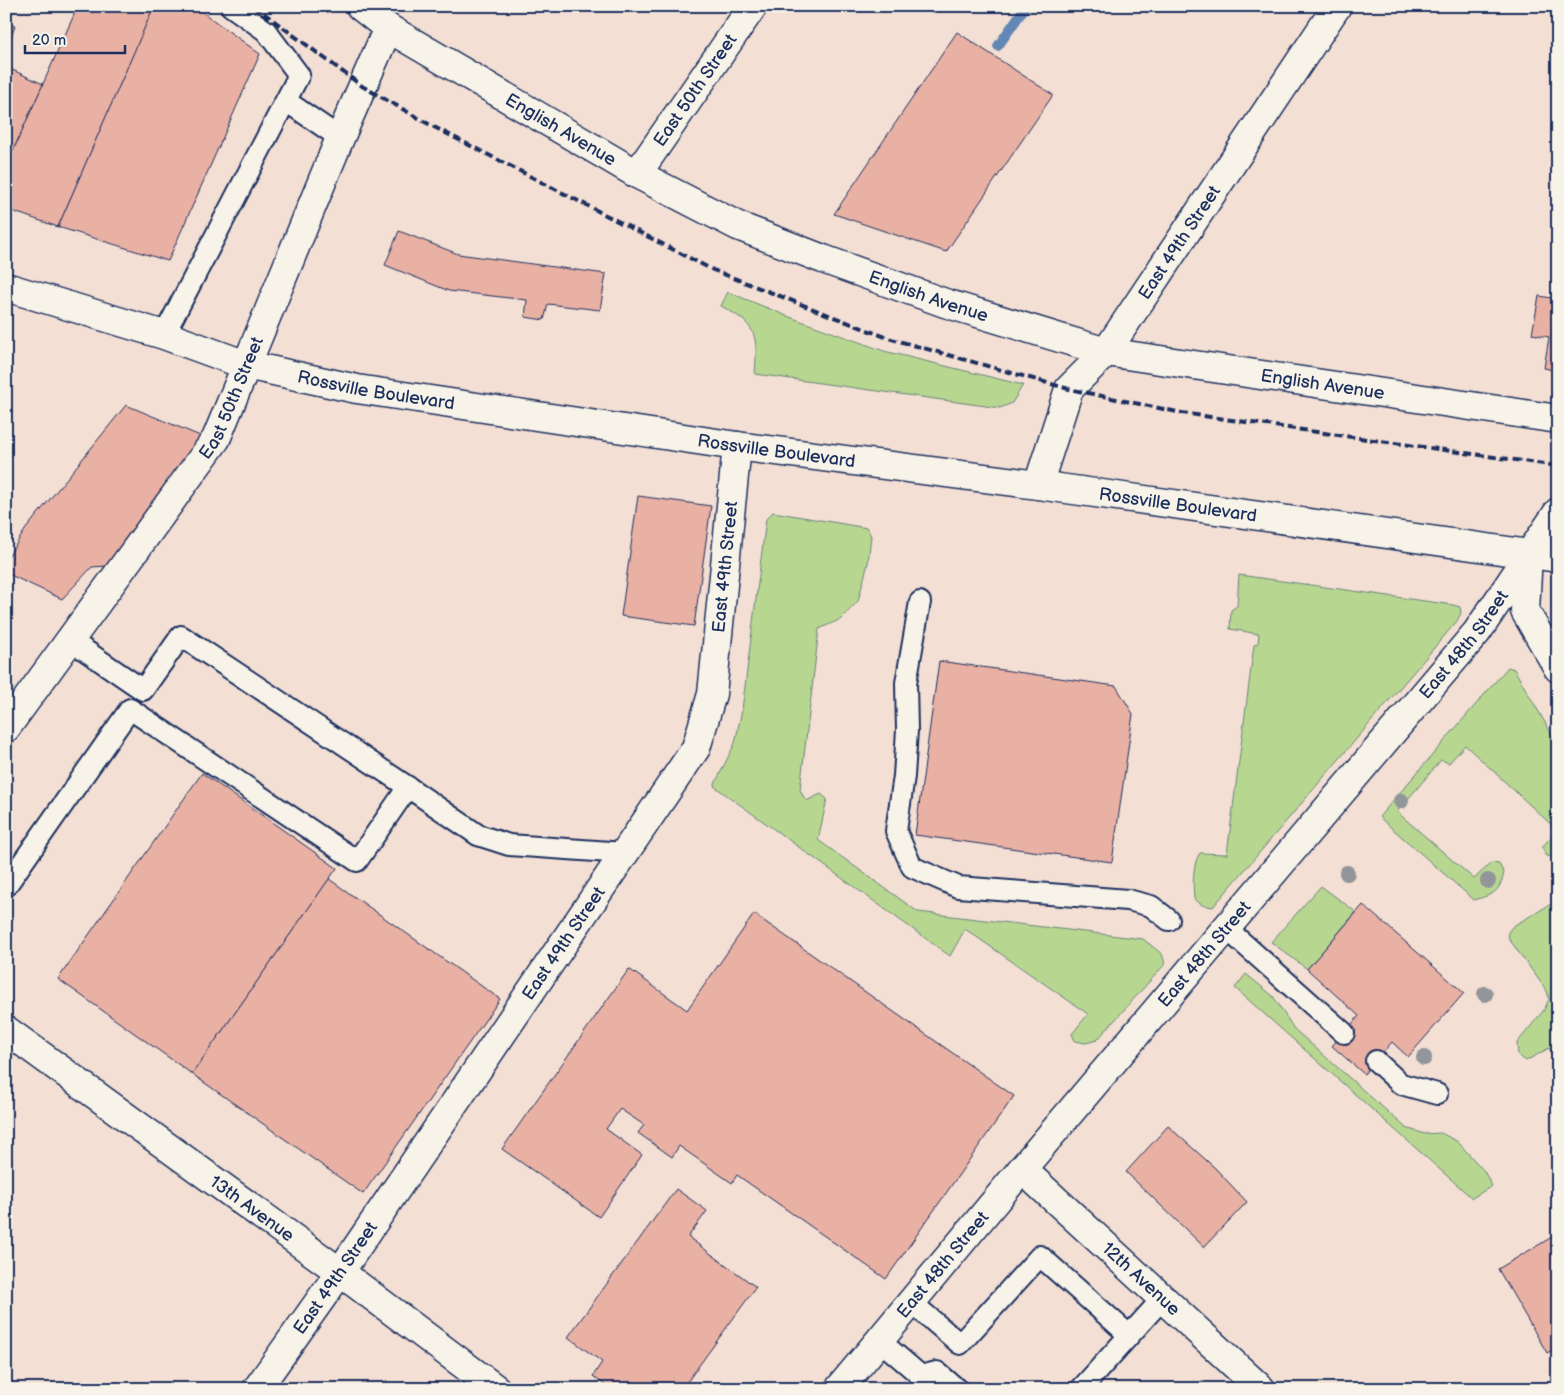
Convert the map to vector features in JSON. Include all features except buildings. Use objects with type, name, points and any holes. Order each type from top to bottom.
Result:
[{"type":"main road","name":"English Avenue","points":[[360,6],[388,28],[637,174],[738,226],[945,303],[1106,352],[1558,419]]},
{"type":"main road","name":"East 50th Street","points":[[637,174],[753,6]]},
{"type":"main road","name":"East 49th Street","points":[[1038,485],[1069,389],[1106,352],[1337,6]]},
{"type":"main road","name":"East 50th Street","points":[[6,728],[216,439],[340,138],[388,28]]},
{"type":"main road","name":"Rossville Boulevard","points":[[6,287],[164,335],[246,365],[357,389],[737,446],[1038,485],[1558,558]]},
{"type":"main road","name":"East 49th Street","points":[[257,1389],[340,1272],[696,748],[712,694],[737,446]]},
{"type":"main road","name":"East 48th Street","points":[[839,1389],[1022,1169],[1477,632],[1558,512]]},
{"type":"main road","points":[[1528,554],[1525,611],[1558,668]]},
{"type":"main road","name":"13th Avenue","points":[[6,1030],[340,1272],[496,1389]]},
{"type":"main road","name":"12th Avenue","points":[[1022,1169],[1261,1389]]},
{"type":"lane","points":[[164,335],[299,75],[266,32],[231,6]]},
{"type":"lane","points":[[286,101],[340,138]]},
{"type":"lane","points":[[920,602],[906,683],[907,730],[904,776],[896,831],[912,867],[958,887],[1128,900],[1151,906],[1170,920]]},
{"type":"lane","points":[[6,886],[181,636],[478,835],[509,845],[625,853]]},
{"type":"lane","points":[[70,640],[143,690]]},
{"type":"lane","points":[[130,709],[357,861],[408,787]]},
{"type":"lane","points":[[1226,928],[1344,1033]]},
{"type":"lane","points":[[1376,1061],[1401,1084],[1437,1094]]},
{"type":"lane","points":[[911,1302],[960,1344],[1040,1256],[1130,1335]]},
{"type":"lane","points":[[1081,1389],[1163,1298]]},
{"type":"lane","points":[[879,1340],[921,1376],[937,1372],[957,1389]]},
{"type":"green space","points":[[728,292],[787,316],[884,351],[1023,385],[1012,403],[1000,408],[755,374],[756,349],[753,332],[742,319],[721,306]]},
{"type":"green space","points":[[773,512],[867,528],[871,536],[868,563],[858,601],[841,619],[819,629],[800,790],[806,801],[821,794],[827,799],[818,840],[918,912],[1143,939],[1162,954],[1165,964],[1097,1040],[1086,1043],[1075,1041],[1072,1034],[1088,1014],[965,929],[950,956],[714,786],[735,743],[742,710],[766,519]]},
{"type":"green space","points":[[1239,575],[1453,605],[1460,607],[1461,613],[1457,621],[1213,907],[1202,905],[1194,899],[1194,869],[1200,853],[1227,854],[1254,645],[1258,643],[1259,634],[1230,629],[1231,610],[1237,606]]},
{"type":"green space","points":[[1508,667],[1514,669],[1558,745],[1558,855],[1554,858],[1545,855],[1543,846],[1557,830],[1465,745],[1449,763],[1441,760],[1397,812],[1474,879],[1491,863],[1499,864],[1504,873],[1500,885],[1491,894],[1474,900],[1379,817]]},
{"type":"green space","points":[[1321,886],[1356,912],[1307,969],[1271,942]]},
{"type":"green space","points":[[1558,900],[1558,1061],[1549,1048],[1526,1061],[1518,1055],[1517,1043],[1544,1010],[1549,999],[1547,991],[1509,939],[1508,932],[1513,926]]},
{"type":"green space","points":[[1246,974],[1273,996],[1294,1029],[1406,1128],[1425,1134],[1441,1133],[1458,1142],[1484,1171],[1492,1186],[1472,1198],[1235,988]]},
{"type":"waterway","points":[[998,46],[1026,6]]},
{"type":"railway","points":[[254,6],[362,86],[434,127],[713,270],[888,338],[1069,389],[1182,413],[1558,466]]}]
